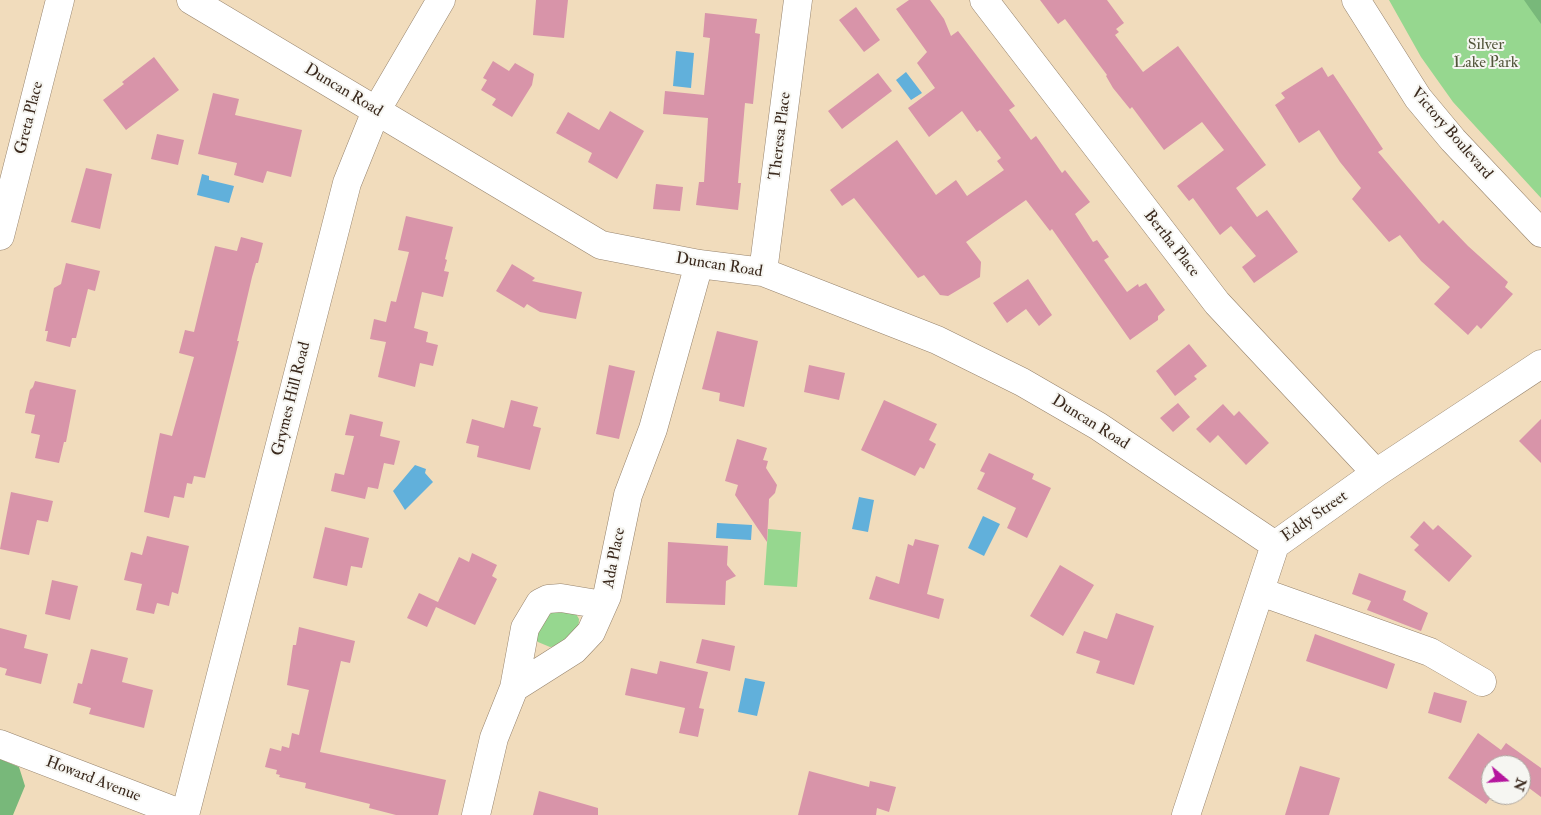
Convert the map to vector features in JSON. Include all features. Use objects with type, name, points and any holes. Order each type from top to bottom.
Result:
[{"type":"street","name":"Greta Place","points":[[0,236],[60,0]]},
{"type":"street","name":"Duncan Road","points":[[191,0],[601,245],[699,264],[763,272],[937,340],[1022,382],[1098,426],[1275,545]]},
{"type":"street","name":"Grymes Hill Road","points":[[185,815],[347,183],[376,111],[441,0]]},
{"type":"street","name":"Theresa Place","points":[[763,272],[798,0]]},
{"type":"street","name":"Bertha Place","points":[[984,0],[1217,303],[1376,473]]},
{"type":"street","name":"Victory Boulevard","points":[[1356,0],[1418,98],[1453,140],[1541,233]]},
{"type":"street","name":"Ada Place","points":[[514,688],[574,650],[591,632],[607,596],[628,495],[653,429],[699,264]]},
{"type":"street","name":"Eddy Street","points":[[1186,815],[1275,545],[1376,473],[1541,364]]},
{"type":"street","points":[[1261,592],[1430,652],[1482,682]]},
{"type":"street","points":[[476,815],[494,738],[514,688],[526,628],[540,603],[548,599],[561,598],[603,605]]},
{"type":"street","name":"Howard Avenue","points":[[0,744],[185,815]]},
{"type":"green space","name":"Silver Lake Park","points":[[1389,0],[1541,0],[1541,198],[1453,102],[1421,57]]},
{"type":"green space","points":[[1524,0],[1541,0],[1541,24],[1531,10]]},
{"type":"green space","points":[[768,529],[801,532],[797,587],[764,585]]},
{"type":"green space","points":[[549,607],[576,614],[579,619],[578,632],[557,646],[550,647],[538,642],[534,637]]},
{"type":"green space","points":[[0,759],[19,767],[25,786],[13,815],[0,815]]},
{"type":"water","points":[[676,51],[694,53],[691,88],[673,86]]},
{"type":"water","points":[[906,72],[922,93],[911,100],[896,80]]},
{"type":"water","points":[[202,174],[209,176],[209,180],[234,186],[229,203],[197,195]]},
{"type":"water","points":[[415,465],[426,469],[425,473],[433,482],[405,510],[393,491]]},
{"type":"water","points":[[859,497],[874,500],[868,532],[852,529]]},
{"type":"water","points":[[983,516],[1000,524],[984,556],[968,548]]},
{"type":"water","points":[[717,523],[752,525],[751,540],[716,538]]},
{"type":"water","points":[[745,678],[765,682],[757,716],[738,712]]},
{"type":"building","points":[[536,0],[568,0],[564,38],[533,35]]},
{"type":"building","points":[[909,0],[930,0],[944,19],[951,36],[958,31],[1015,106],[1009,110],[1031,140],[1036,136],[1062,173],[1065,170],[1090,202],[1075,214],[1093,242],[1097,240],[1109,257],[1104,260],[1127,292],[1138,284],[1139,287],[1146,283],[1165,310],[1158,316],[1158,320],[1130,340],[1052,229],[1050,231],[1026,200],[966,242],[981,262],[980,277],[948,296],[940,295],[924,275],[918,278],[854,198],[842,206],[830,190],[897,140],[936,195],[956,180],[967,196],[1004,170],[997,161],[1001,158],[980,130],[977,132],[962,111],[929,137],[908,108],[935,88],[917,63],[927,52],[896,9]]},
{"type":"building","points":[[1040,0],[1107,0],[1124,23],[1116,29],[1119,32],[1115,35],[1143,72],[1178,46],[1266,165],[1236,188],[1257,217],[1267,210],[1298,252],[1254,283],[1242,267],[1256,256],[1231,226],[1220,235],[1193,198],[1189,201],[1177,186],[1224,150],[1202,122],[1164,150],[1132,107],[1130,109],[1113,88],[1107,75],[1065,19],[1058,24]]},
{"type":"building","points":[[856,7],[880,40],[864,52],[839,20]]},
{"type":"building","points":[[705,13],[757,19],[755,33],[760,34],[753,104],[745,103],[738,183],[741,183],[738,210],[696,205],[699,182],[704,182],[708,118],[663,114],[665,91],[704,95],[710,38],[703,37]]},
{"type":"building","points":[[154,57],[179,90],[126,130],[103,100],[124,84],[122,82]]},
{"type":"building","points":[[493,61],[509,71],[515,63],[534,74],[532,85],[512,117],[492,105],[496,99],[481,90],[487,80],[483,78]]},
{"type":"building","points":[[1322,67],[1328,77],[1333,74],[1383,149],[1378,152],[1439,224],[1443,220],[1468,246],[1508,282],[1505,287],[1513,294],[1481,329],[1477,325],[1468,335],[1434,304],[1450,287],[1421,261],[1400,235],[1389,242],[1352,199],[1361,188],[1340,162],[1319,130],[1299,143],[1275,105],[1285,98],[1281,93]]},
{"type":"building","points":[[878,73],[892,91],[842,129],[828,111]]},
{"type":"building","points":[[213,93],[239,99],[235,115],[302,130],[291,177],[267,171],[263,183],[234,175],[237,163],[198,154]]},
{"type":"building","points":[[610,111],[644,131],[617,179],[588,162],[592,153],[556,133],[568,112],[599,130]]},
{"type":"building","points":[[157,134],[184,140],[178,165],[151,159]]},
{"type":"building","points":[[86,168],[112,174],[100,229],[71,222]]},
{"type":"building","points":[[656,184],[683,187],[680,211],[653,209]]},
{"type":"building","points":[[406,216],[453,227],[445,259],[447,260],[444,271],[449,272],[443,297],[422,292],[414,328],[428,332],[426,342],[438,345],[433,366],[420,363],[415,387],[378,377],[386,342],[370,339],[374,319],[386,322],[391,301],[396,302],[409,252],[398,250]]},
{"type":"building","points":[[241,237],[263,243],[252,277],[237,341],[239,341],[205,478],[194,476],[192,484],[187,483],[184,498],[174,496],[169,518],[144,512],[160,433],[172,436],[194,357],[179,353],[185,330],[194,332],[215,246],[237,251]]},
{"type":"building","points":[[66,263],[100,271],[95,291],[88,289],[76,338],[72,338],[70,347],[46,341],[48,331],[45,331],[54,288],[61,284]]},
{"type":"building","points":[[512,264],[535,278],[532,281],[582,292],[576,319],[540,312],[527,304],[524,308],[496,291]]},
{"type":"building","points":[[1028,279],[1052,315],[1039,326],[1026,309],[1007,323],[993,303]]},
{"type":"building","points":[[717,331],[758,341],[744,407],[719,401],[720,393],[702,389]]},
{"type":"building","points":[[1189,344],[1207,366],[1194,376],[1197,379],[1175,396],[1156,371]]},
{"type":"building","points":[[609,365],[635,371],[619,439],[596,434]]},
{"type":"building","points":[[809,365],[845,373],[839,400],[804,392]]},
{"type":"building","points":[[35,381],[76,390],[66,442],[64,442],[59,463],[35,458],[40,435],[31,433],[35,415],[25,413],[30,390]]},
{"type":"building","points":[[511,400],[538,407],[533,426],[541,428],[530,470],[477,457],[479,446],[466,443],[472,419],[504,428]]},
{"type":"building","points":[[884,400],[937,424],[929,440],[936,444],[924,469],[920,467],[915,476],[861,450]]},
{"type":"building","points":[[1178,403],[1190,417],[1173,432],[1160,418]]},
{"type":"building","points":[[1223,404],[1234,416],[1239,411],[1269,443],[1246,465],[1218,435],[1210,443],[1196,429]]},
{"type":"building","points":[[350,414],[383,422],[380,436],[400,441],[394,465],[384,463],[378,489],[368,487],[365,499],[331,491],[335,473],[344,475],[354,436],[345,435]]},
{"type":"building","points":[[1541,419],[1541,463],[1519,441]]},
{"type":"building","points":[[737,439],[767,448],[763,460],[768,461],[766,468],[777,485],[775,493],[769,499],[767,542],[735,495],[738,485],[725,481]]},
{"type":"building","points":[[989,453],[1034,474],[1032,479],[1051,488],[1027,538],[1007,528],[1016,508],[977,489],[985,473],[980,471]]},
{"type":"building","points":[[11,492],[53,501],[48,522],[37,520],[29,555],[0,549]]},
{"type":"building","points":[[1424,521],[1433,530],[1438,525],[1472,556],[1449,582],[1414,550],[1419,545],[1410,537]]},
{"type":"building","points":[[325,527],[369,538],[362,568],[351,566],[347,586],[313,578]]},
{"type":"building","points":[[147,536],[189,546],[178,594],[172,592],[169,606],[157,603],[154,614],[136,610],[142,584],[124,580],[131,552],[142,555]]},
{"type":"building","points":[[915,539],[939,545],[927,594],[944,599],[939,619],[869,599],[876,576],[899,584],[908,544],[913,546]]},
{"type":"building","points":[[668,542],[728,546],[727,565],[736,576],[726,581],[725,605],[666,603]]},
{"type":"building","points":[[472,553],[497,565],[492,576],[497,579],[475,625],[436,607],[427,627],[407,618],[419,593],[438,602],[459,557],[469,562]]},
{"type":"building","points":[[1060,565],[1094,585],[1063,636],[1030,616]]},
{"type":"building","points":[[1359,573],[1406,591],[1403,600],[1428,613],[1421,631],[1367,610],[1371,601],[1352,594]]},
{"type":"building","points":[[52,580],[78,586],[70,620],[45,614]]},
{"type":"building","points":[[1116,613],[1154,626],[1134,685],[1096,673],[1100,661],[1076,653],[1084,631],[1107,639]]},
{"type":"building","points":[[299,627],[355,641],[350,663],[341,661],[320,752],[446,780],[438,815],[396,815],[369,808],[370,804],[305,788],[306,783],[279,777],[280,775],[276,774],[277,770],[265,767],[270,748],[281,751],[282,746],[289,748],[292,733],[299,735],[309,690],[287,685],[293,645],[296,645]]},
{"type":"building","points":[[0,628],[27,635],[24,648],[48,654],[41,684],[5,675],[7,669],[0,667]]},
{"type":"building","points":[[1315,634],[1395,664],[1387,689],[1306,661]]},
{"type":"building","points":[[702,639],[735,646],[730,671],[696,663]]},
{"type":"building","points":[[91,649],[128,658],[122,682],[153,690],[144,728],[89,714],[91,708],[73,703],[78,683],[82,684]]},
{"type":"building","points":[[660,661],[708,672],[699,708],[704,709],[698,737],[679,733],[685,708],[625,695],[631,668],[657,674]]},
{"type":"building","points":[[1434,692],[1467,701],[1461,723],[1428,713]]},
{"type":"building","points":[[1478,733],[1501,750],[1506,743],[1523,755],[1481,755],[1481,801],[1448,778]]},
{"type":"building","points":[[1531,761],[1541,768],[1541,797],[1531,790]]},
{"type":"building","points":[[1300,766],[1340,778],[1329,815],[1285,815]]},
{"type":"building","points":[[809,771],[869,787],[870,781],[896,787],[889,812],[877,808],[876,815],[798,815]]},
{"type":"building","points":[[539,791],[598,808],[598,815],[533,815]]}]
